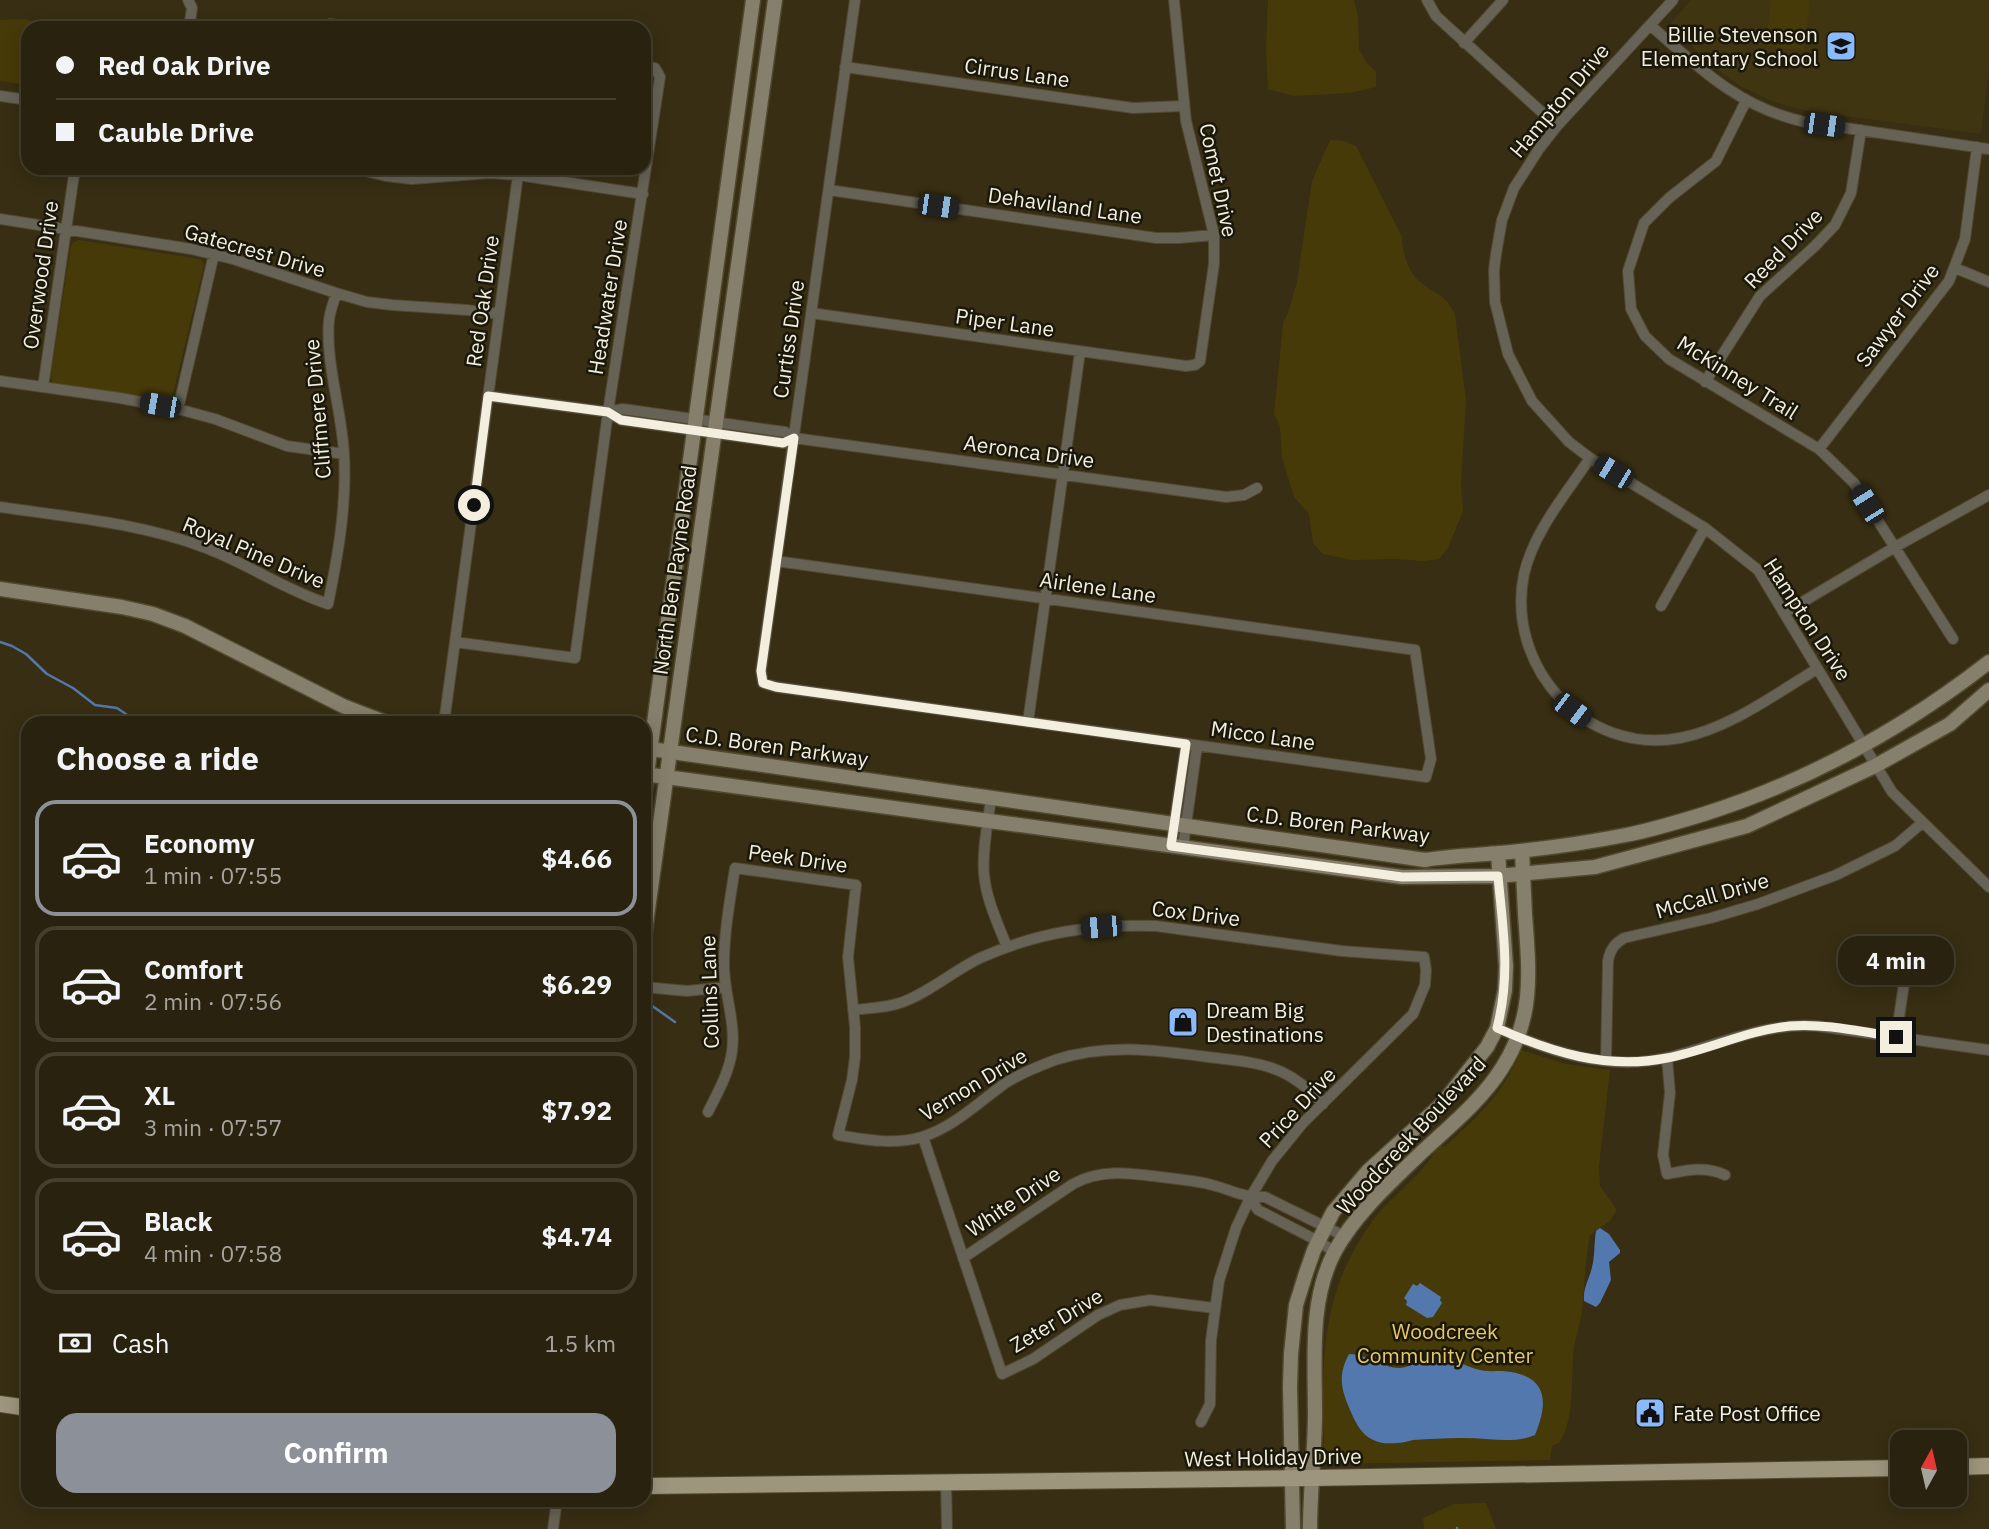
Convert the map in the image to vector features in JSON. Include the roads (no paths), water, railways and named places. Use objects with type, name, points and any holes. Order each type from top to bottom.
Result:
[{"type":"main road","points":[[0,1404],[21,1407]]},
{"type":"main road","points":[[1967,1467],[1989,1466]]},
{"type":"main road","name":"West Holiday Drive","points":[[651,1486],[1890,1468]]},
{"type":"street","points":[[188,0],[192,8],[190,21]]},
{"type":"street","name":"North Ben Payne Road","points":[[651,721],[753,0]]},
{"type":"street","name":"North Ben Payne Road","points":[[651,888],[775,0]]},
{"type":"street","name":"Curtiss Drive","points":[[763,683],[761,671],[855,0]]},
{"type":"street","name":"Comet Drive","points":[[1174,0],[1188,135],[1214,235],[1214,264],[1202,354],[1195,365]]},
{"type":"street","points":[[1427,0],[1436,16],[1557,126]]},
{"type":"street","points":[[1464,43],[1503,0]]},
{"type":"street","name":"Hampton Drive","points":[[1673,0],[1557,126],[1530,161],[1514,188],[1507,205],[1496,254],[1495,302],[1508,354],[1532,401],[1569,442],[1590,458],[1705,528],[1758,570],[1892,792],[1989,887]]},
{"type":"street","points":[[1650,25],[1703,72],[1746,101],[1776,115],[1989,149]]},
{"type":"street","name":"Cirrus Lane","points":[[845,67],[1133,108],[1184,106]]},
{"type":"street","name":"Headwater Drive","points":[[651,70],[660,77],[651,139]]},
{"type":"street","points":[[0,96],[21,99]]},
{"type":"street","name":"McKinney Trail","points":[[1746,101],[1716,161],[1669,198],[1644,223],[1628,271],[1631,309],[1645,336],[1669,359],[1819,449],[1854,483],[1953,639]]},
{"type":"street","name":"Reed Drive","points":[[1705,382],[1760,296],[1835,225],[1851,193],[1861,130]]},
{"type":"street","name":"Sawyer Drive","points":[[1819,449],[1949,281],[1965,239],[1977,147]]},
{"type":"street","name":"Overwood Drive","points":[[43,387],[74,175]]},
{"type":"street","points":[[382,175],[412,179],[464,175]]},
{"type":"street","points":[[519,175],[643,194]]},
{"type":"street","name":"Red Oak Drive","points":[[445,716],[519,175]]},
{"type":"street","name":"Headwater Drive","points":[[455,642],[575,658],[608,412],[646,175]]},
{"type":"street","name":"Dehaviland Lane","points":[[829,190],[1156,237],[1214,235]]},
{"type":"street","name":"Gatecrest Drive","points":[[0,219],[214,254],[367,302],[499,314]]},
{"type":"street","points":[[178,409],[214,254]]},
{"type":"street","points":[[1955,268],[1989,282]]},
{"type":"street","name":"Cliffmere Drive","points":[[328,604],[337,560],[344,500],[344,454],[329,340],[330,318],[336,293]]},
{"type":"street","name":"Piper Lane","points":[[811,313],[1080,352],[1195,365]]},
{"type":"street","points":[[1028,722],[1080,352]]},
{"type":"street","points":[[0,381],[178,409],[215,419],[287,446],[344,454]]},
{"type":"street","name":"Aeronca Drive","points":[[488,396],[608,412],[623,409],[783,443],[794,438],[1226,497],[1244,495],[1257,488]]},
{"type":"street","points":[[1590,458],[1536,541],[1525,571],[1521,596],[1522,622],[1530,649],[1547,683],[1563,702],[1583,719],[1623,736],[1651,740],[1676,739],[1728,722],[1817,669]]},
{"type":"street","points":[[1784,613],[1989,495]]},
{"type":"street","name":"Royal Pine Drive","points":[[0,507],[122,525],[175,538],[218,553],[307,597],[328,604]]},
{"type":"street","points":[[1661,606],[1705,528]]},
{"type":"street","name":"Airlene Lane","points":[[776,561],[1415,650],[1431,759],[1426,777]]},
{"type":"street","points":[[0,589],[153,614],[185,626],[343,706],[369,716]]},
{"type":"street","name":"C.D. Boren Parkway","points":[[651,750],[1425,860],[1629,835],[1739,803],[1802,777],[1864,746],[1958,686],[1989,662]]},
{"type":"street","name":"Micco Lane","points":[[763,683],[776,687],[1426,777]]},
{"type":"street","name":"C.D. Boren Parkway","points":[[651,775],[1402,877],[1498,876],[1595,867],[1747,826],[1875,766],[1950,724],[1989,690]]},
{"type":"street","points":[[1177,847],[1186,744]]},
{"type":"street","points":[[1180,825],[1197,746]]},
{"type":"street","points":[[991,798],[984,876],[989,899],[1007,947]]},
{"type":"street","name":"McCall Drive","points":[[1606,1061],[1608,961],[1617,942],[1758,904],[1836,875],[1895,846],[1922,823]]},
{"type":"street","name":"Woodcreek Boulevard","points":[[1310,1529],[1315,1414],[1313,1371],[1321,1292],[1335,1252],[1364,1210],[1484,1092],[1503,1068],[1518,1037],[1529,983],[1522,850]]},
{"type":"street","name":"Woodcreek Boulevard","points":[[1293,1529],[1290,1387],[1296,1305],[1318,1241],[1333,1212],[1368,1171],[1442,1104],[1487,1047],[1497,1028],[1505,990],[1506,966],[1498,853]]},
{"type":"street","name":"Peek Drive","points":[[734,868],[856,885],[848,957],[853,1010]]},
{"type":"street","name":"Collins Lane","points":[[708,1111],[725,1077],[732,1049],[725,941],[734,868]]},
{"type":"street","name":"Cox Drive","points":[[853,1010],[901,1003],[962,967],[1007,947],[1059,932],[1101,927],[1171,927],[1342,951],[1424,957]]},
{"type":"street","name":"Price Drive","points":[[1200,1422],[1210,1404],[1210,1354],[1219,1280],[1236,1228],[1250,1198],[1284,1144],[1413,1014],[1425,985],[1424,957]]},
{"type":"street","points":[[1896,1037],[1904,984]]},
{"type":"street","points":[[651,988],[687,991],[726,987]]},
{"type":"street","name":"Vernon Drive","points":[[853,1010],[855,1058],[838,1135],[883,1141],[923,1137],[948,1125],[1009,1081],[1030,1070],[1072,1055],[1103,1050],[1150,1049],[1263,1065],[1294,1078],[1323,1104]]},
{"type":"street","points":[[1497,1028],[1556,1052],[1606,1061],[1667,1058],[1792,1026],[1989,1050]]},
{"type":"street","points":[[1667,1058],[1671,1093],[1663,1155],[1667,1174],[1699,1168],[1725,1175]]},
{"type":"street","points":[[923,1137],[963,1258]]},
{"type":"street","points":[[1389,1152],[1403,1170]]},
{"type":"street","name":"White Drive","points":[[963,1258],[1065,1188],[1088,1177],[1113,1173],[1205,1183],[1250,1198],[1265,1197],[1346,1237]]},
{"type":"street","name":"White Drive","points":[[1250,1198],[1258,1210],[1335,1252]]},
{"type":"street","name":"Zeter Drive","points":[[963,1258],[1002,1374],[1033,1359],[1098,1315],[1120,1305],[1150,1300],[1214,1308]]},
{"type":"street","points":[[946,1482],[947,1529]]},
{"type":"street","points":[[553,1529],[556,1507]]},
{"type":"water","points":[[1600,1228],[1609,1234],[1620,1253],[1609,1262],[1611,1280],[1596,1307],[1584,1301],[1584,1296],[1593,1263],[1596,1231]]},
{"type":"water","points":[[1420,1283],[1441,1297],[1442,1303],[1433,1317],[1427,1318],[1406,1305],[1404,1298],[1413,1284],[1417,1286]]},
{"type":"water","points":[[1349,1354],[1400,1368],[1441,1356],[1479,1370],[1517,1373],[1528,1377],[1536,1383],[1543,1400],[1535,1435],[1517,1440],[1449,1438],[1401,1443],[1371,1439],[1360,1429],[1343,1391],[1342,1373]]},
{"type":"waterway","points":[[0,642],[26,654],[47,674],[73,688],[95,705],[117,708],[129,716]]},
{"type":"waterway","points":[[651,1005],[675,1022]]},
{"type":"place","name":"Billie Stevenson Elementary School","points":[[1841,46]]},
{"type":"place","name":"Dream Big Destinations","points":[[1183,1022]]},
{"type":"place","name":"Fate Post Office","points":[[1650,1413]]},
{"type":"park label","name":"Woodcreek Community Center","points":[[1445,1343]]}]
